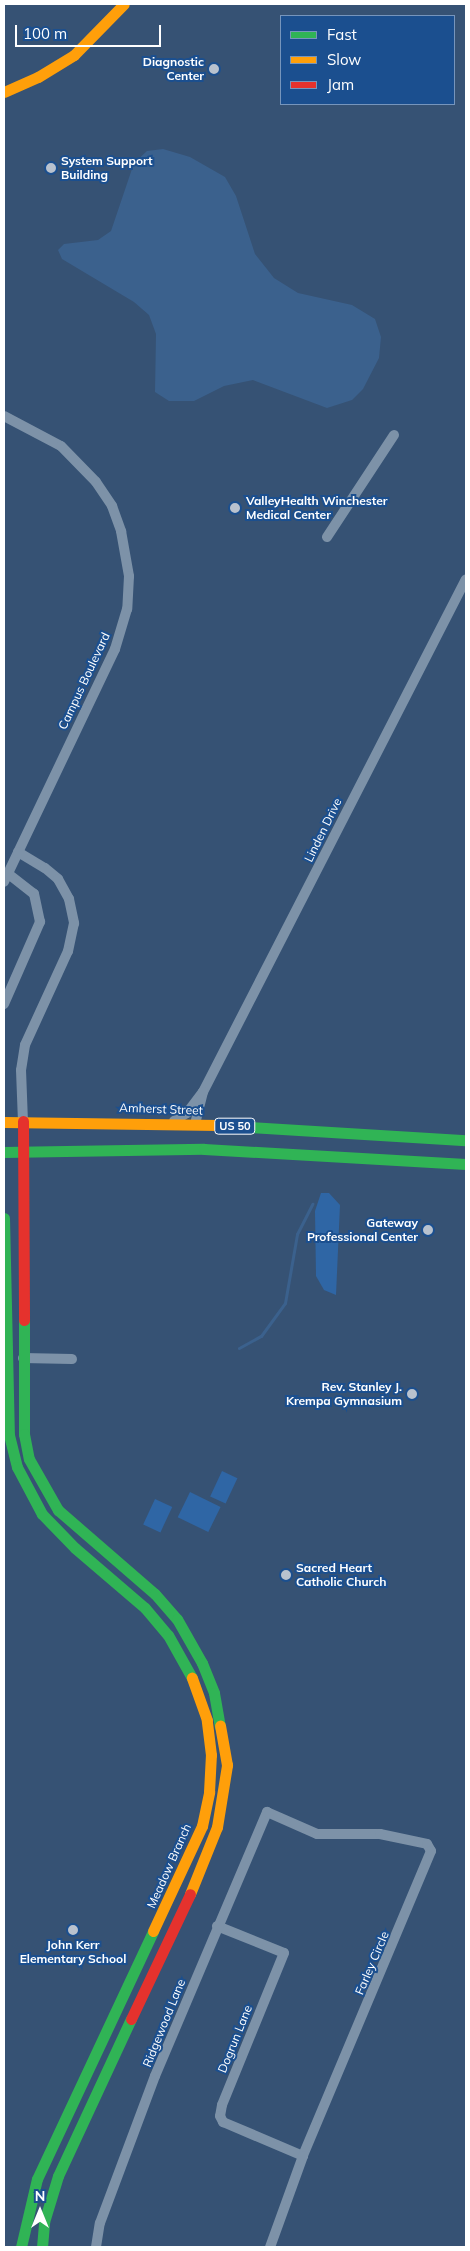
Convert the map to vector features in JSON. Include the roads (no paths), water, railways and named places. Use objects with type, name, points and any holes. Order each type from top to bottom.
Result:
[{"type":"main road","points":[[4,92],[38,77],[74,55],[124,4]]},
{"type":"main road","points":[[22,1121],[24,1434],[29,1459],[43,1487],[58,1510],[85,1536],[155,1594],[177,1619],[202,1663],[214,1693],[227,1765],[217,1827],[198,1876],[58,2176],[44,2222],[42,2247]]},
{"type":"main road","name":"Amherst Street","points":[[4,1122],[170,1123],[466,1140]]},
{"type":"main road","points":[[136,1148],[182,1138],[195,1124]]},
{"type":"main road","points":[[186,1149],[202,1132],[226,1126]]},
{"type":"main road","name":"US 50","points":[[4,1152],[136,1148],[186,1149],[466,1164]]},
{"type":"main road","points":[[4,1218],[5,1358],[23,1358]]},
{"type":"main road","name":"Meadow Branch","points":[[5,1358],[9,1435],[27,1491],[42,1514],[74,1548],[145,1608],[168,1634],[195,1682],[207,1720],[211,1755],[209,1792],[202,1826],[37,2179],[21,2247]]},
{"type":"street","name":"Campus Boulevard","points":[[4,416],[61,446],[96,482],[112,506],[122,530],[129,576],[127,609],[115,648],[6,878],[34,894],[40,922],[4,1004]]},
{"type":"street","points":[[327,537],[394,435]]},
{"type":"street","name":"Linden Drive","points":[[170,1123],[187,1114],[203,1092],[466,579]]},
{"type":"street","points":[[18,852],[45,868],[58,879],[69,899],[74,923],[68,951],[25,1045],[21,1070],[22,1121]]},
{"type":"street","name":"Linden Drive","points":[[195,1124],[203,1102],[203,1092]]},
{"type":"street","points":[[23,1358],[72,1359]]},
{"type":"street","name":"Ridgewood Lane","points":[[96,2247],[103,2214],[217,1926],[267,1812]]},
{"type":"street","name":"Farley Circle","points":[[267,1812],[317,1834],[380,1834],[427,1844],[431,1851],[303,2156],[270,2247]]},
{"type":"street","name":"Dogrun Lane","points":[[217,1926],[284,1953],[222,2104],[220,2116],[223,2122],[303,2156]]},
{"type":"waterway","points":[[239,1348],[261,1336],[285,1303],[297,1234],[312,1204]]},
{"type":"place","name":"Diagnostic Center","points":[[214,69]]},
{"type":"place","name":"System Support Building","points":[[51,168]]},
{"type":"place","name":"ValleyHealth Winchester Medical Center","points":[[235,508]]},
{"type":"place","name":"Gateway Professional Center","points":[[428,1230]]},
{"type":"place","name":"Rev. Stanley J. Krempa Gymnasium","points":[[412,1394]]},
{"type":"place","name":"Sacred Heart Catholic Church","points":[[286,1575]]},
{"type":"place","name":"John Kerr Elementary School","points":[[73,1930]]}]
